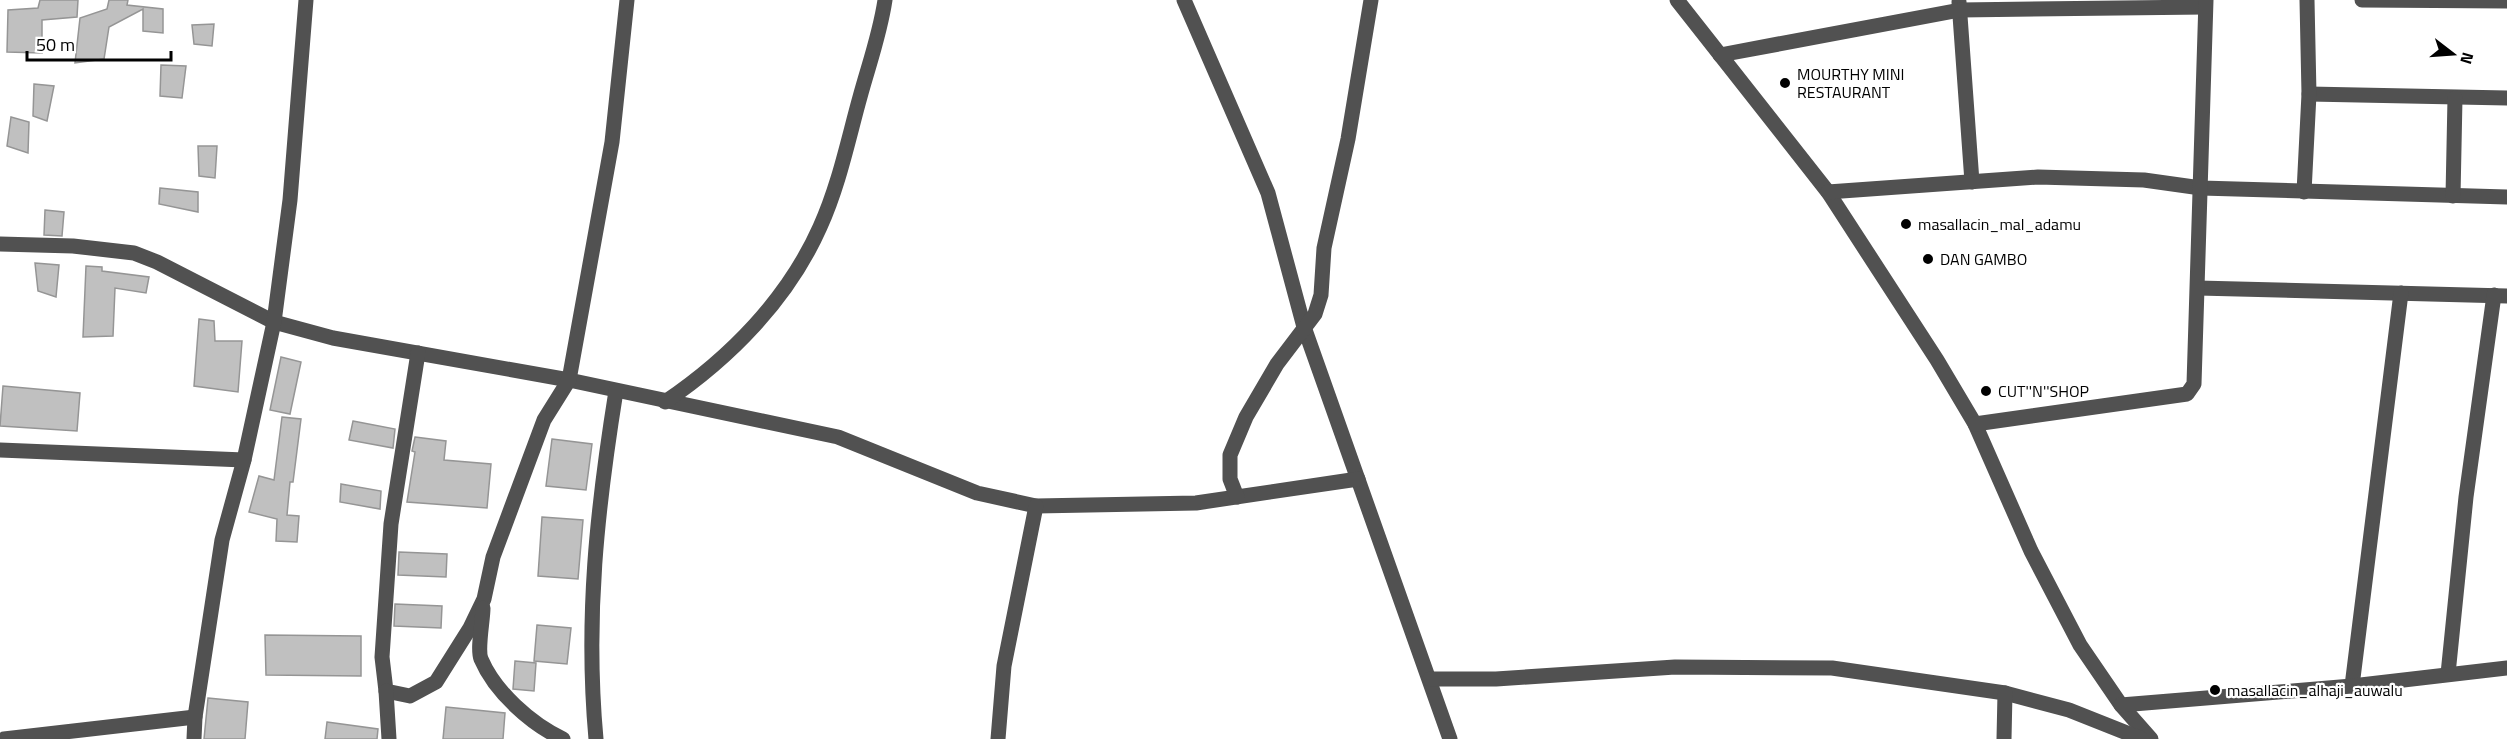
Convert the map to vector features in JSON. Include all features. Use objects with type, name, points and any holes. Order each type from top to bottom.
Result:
[{"type":"street","points":[[194,739],[195,717],[222,540],[244,460],[274,322],[290,200],[306,0]]},
{"type":"street","points":[[563,739],[549,733],[507,699],[480,657],[484,599],[493,557],[544,420],[569,380],[612,142],[627,0]]},
{"type":"street","points":[[665,402],[699,379],[741,342],[801,264],[821,226],[848,147],[881,29],[885,0]]},
{"type":"street","points":[[1184,0],[1268,193],[1304,327],[1450,739]]},
{"type":"street","points":[[1237,497],[1230,479],[1230,455],[1251,408],[1277,364],[1316,314],[1321,295],[1324,248],[1348,139],[1371,0]]},
{"type":"street","points":[[1677,0],[1828,192],[1975,424],[2031,551],[2080,645],[2121,705],[2151,739]]},
{"type":"street","points":[[2304,192],[2309,94],[2307,0]]},
{"type":"street","points":[[2362,0],[2507,1]]},
{"type":"street","points":[[1720,55],[1960,5],[2205,4],[2194,384],[2187,394],[1975,424]]},
{"type":"street","points":[[1960,5],[1972,182]]},
{"type":"street","points":[[2309,94],[2507,98]]},
{"type":"street","points":[[2453,196],[2455,98]]},
{"type":"street","points":[[1828,192],[2038,177],[2144,180],[2201,188],[2507,197]]},
{"type":"street","points":[[0,244],[73,246],[134,253],[157,262],[274,322],[333,338],[569,380],[838,437],[977,493],[1036,506],[1196,503],[1358,479]]},
{"type":"street","points":[[2198,288],[2500,295],[2466,497],[2448,674]]},
{"type":"street","points":[[2352,686],[2401,293]]},
{"type":"street","points":[[389,739],[382,657],[390,524],[418,353]]},
{"type":"street","points":[[596,739],[592,697],[591,642],[595,537],[616,391]]},
{"type":"street","points":[[0,450],[244,460]]},
{"type":"street","points":[[998,739],[1004,666],[1036,506]]},
{"type":"street","points":[[386,691],[410,696],[436,682],[470,628],[484,599]]},
{"type":"street","points":[[1430,679],[1496,679],[1674,667],[1832,668],[2005,693],[2069,710],[2142,739]]},
{"type":"street","points":[[2121,705],[2352,686],[2507,668]]},
{"type":"street","points":[[2004,739],[2005,693]]},
{"type":"street","points":[[4,739],[195,717]]},
{"type":"building","points":[[40,0],[78,0],[77,17],[42,20],[42,53],[7,52],[8,10],[38,8]]},
{"type":"building","points":[[109,0],[128,0],[127,5],[163,9],[163,33],[143,31],[143,9],[109,27],[104,59],[75,63],[80,18],[107,9]]},
{"type":"building","points":[[214,24],[212,46],[194,44],[192,25]]},
{"type":"building","points":[[161,65],[186,66],[182,98],[160,96]]},
{"type":"building","points":[[34,84],[54,86],[47,121],[33,116]]},
{"type":"building","points":[[11,117],[29,122],[28,153],[7,146]]},
{"type":"building","points":[[198,146],[217,146],[215,178],[199,176]]},
{"type":"building","points":[[160,188],[198,192],[198,212],[159,204]]},
{"type":"building","points":[[45,210],[64,212],[62,236],[44,235]]},
{"type":"building","points":[[35,263],[59,265],[56,297],[38,291]]},
{"type":"building","points":[[86,266],[102,267],[102,271],[149,277],[146,293],[115,288],[113,336],[83,337]]},
{"type":"building","points":[[199,319],[214,321],[215,341],[242,341],[238,392],[194,386]]},
{"type":"building","points":[[281,357],[301,362],[290,414],[270,410]]},
{"type":"building","points":[[3,386],[80,393],[77,431],[0,426]]},
{"type":"building","points":[[282,417],[301,419],[287,515],[299,516],[297,542],[276,541],[277,519],[249,512],[259,476],[274,480]]},
{"type":"building","points":[[353,421],[395,429],[393,448],[349,440]]},
{"type":"building","points":[[415,437],[446,441],[444,460],[491,464],[487,508],[407,502],[415,452],[412,451]]},
{"type":"building","points":[[552,439],[592,444],[586,490],[546,486]]},
{"type":"building","points":[[341,484],[381,491],[380,509],[340,502]]},
{"type":"building","points":[[542,517],[583,520],[578,579],[538,576]]},
{"type":"building","points":[[399,552],[447,554],[446,577],[398,575]]},
{"type":"building","points":[[395,604],[442,606],[441,628],[394,626]]},
{"type":"building","points":[[537,625],[571,628],[567,664],[534,661]]},
{"type":"building","points":[[265,635],[361,636],[361,676],[266,675]]},
{"type":"building","points":[[515,661],[536,663],[534,691],[513,689]]},
{"type":"building","points":[[208,698],[248,702],[245,739],[204,739]]},
{"type":"building","points":[[446,707],[505,713],[503,739],[443,739]]},
{"type":"building","points":[[327,722],[378,729],[377,739],[325,739]]},
{"type":"place","name":"MOURTHY MINI RESTAURANT","points":[[1785,83]]},
{"type":"place","name":"masallacin_mal_adamu","points":[[1906,224]]},
{"type":"place","name":"DAN GAMBO","points":[[1928,259]]},
{"type":"place","name":"CUT''N''SHOP","points":[[1986,391]]},
{"type":"place","name":"masallacin_alhaji_auwalu","points":[[2215,690]]}]
